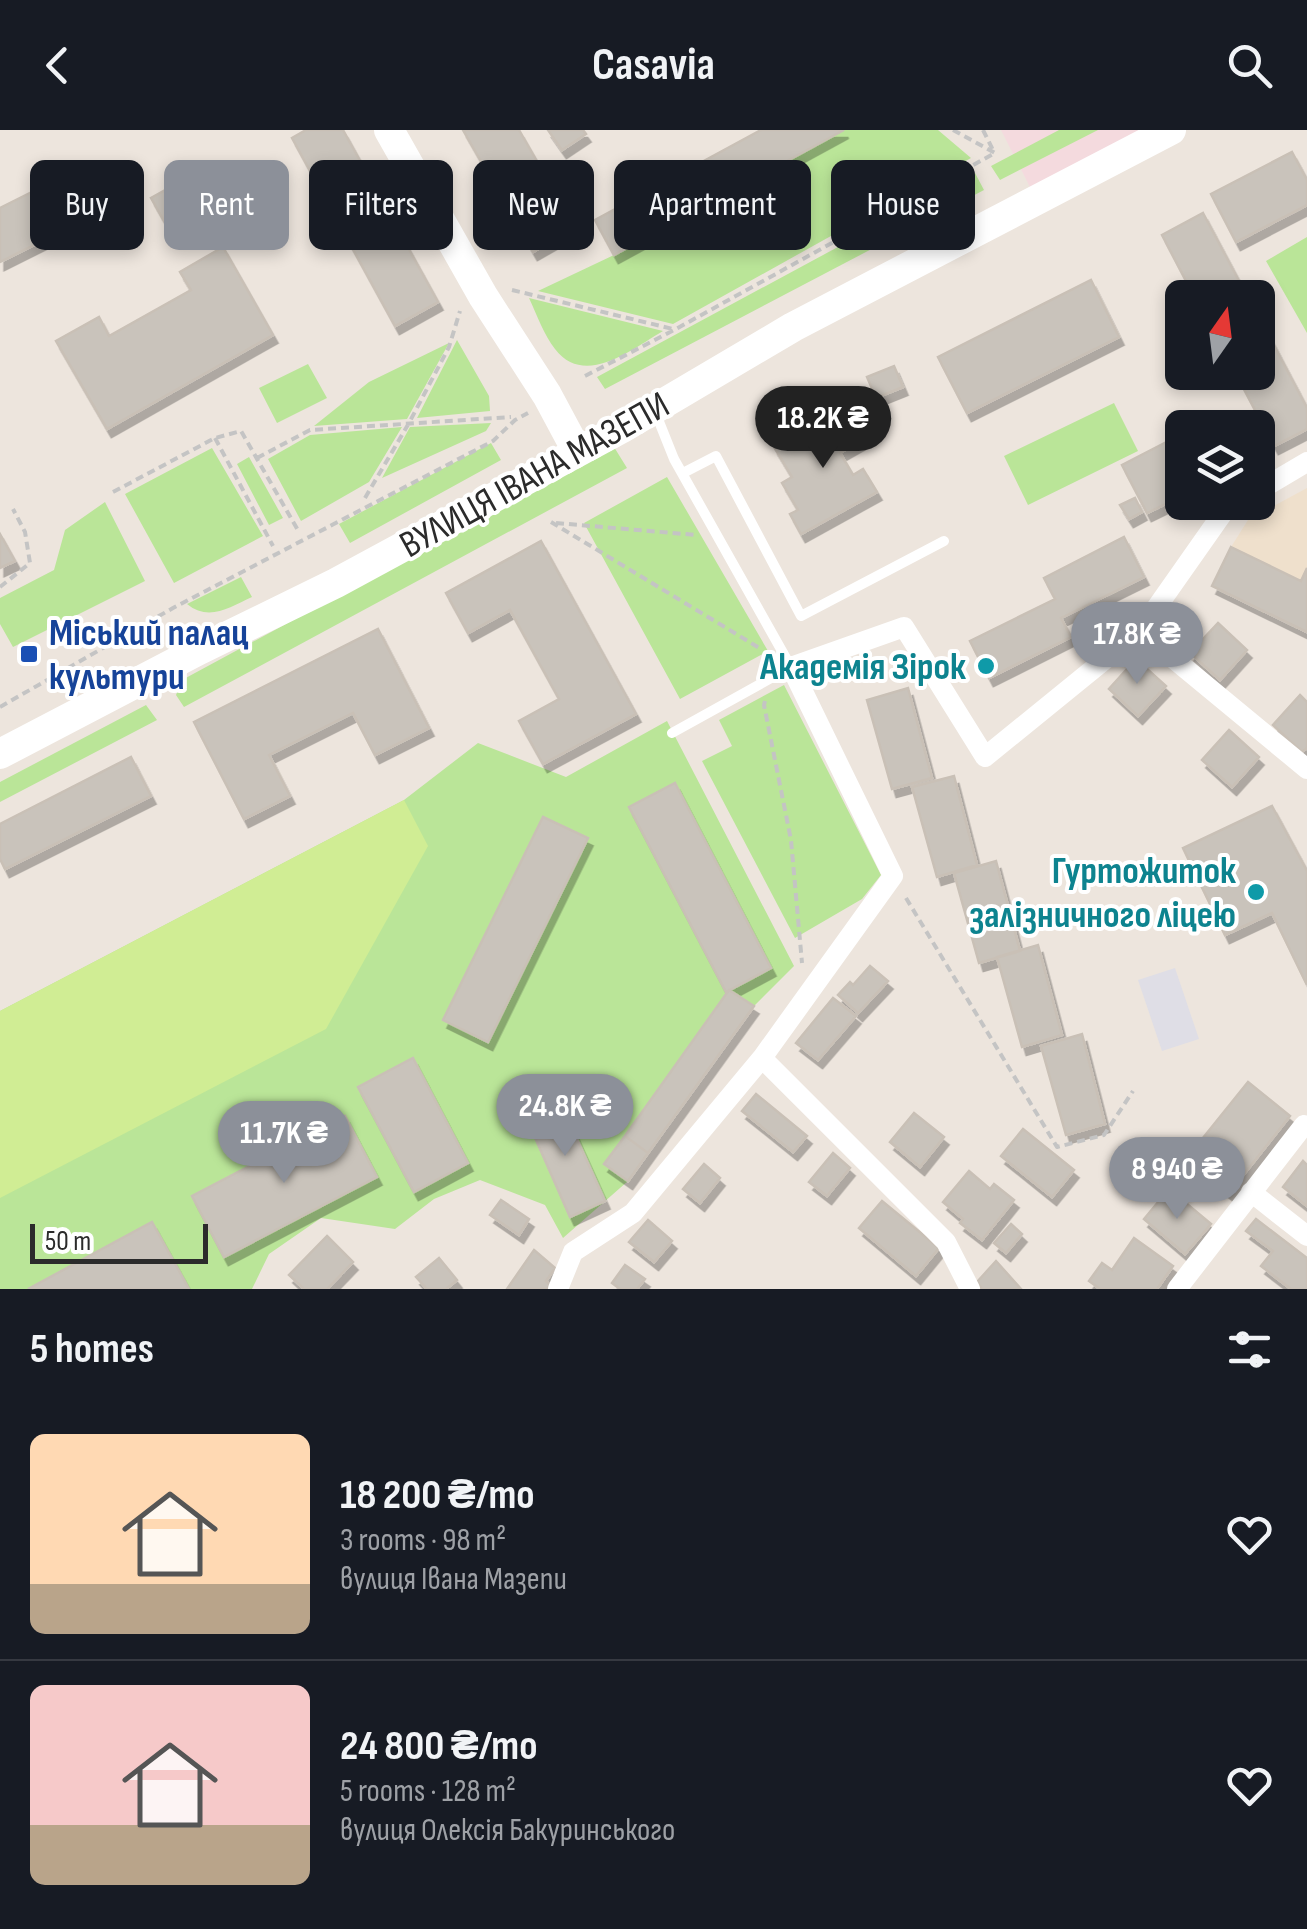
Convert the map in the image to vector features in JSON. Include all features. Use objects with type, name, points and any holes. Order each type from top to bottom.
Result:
[{"type":"main road","points":[[389,130],[577,452]]},
{"type":"main road","name":"ВУЛИЦЯ ІВАНА МАЗЕПИ","points":[[0,754],[336,583],[654,409],[792,327],[1171,130]]},
{"type":"street","points":[[1275,481],[1307,462]]},
{"type":"street","points":[[558,1289],[573,1252],[633,1212],[762,1058],[893,876],[791,667],[904,627],[985,757],[1140,630],[1218,520]]},
{"type":"street","points":[[1140,630],[1307,768]]},
{"type":"street","points":[[762,1058],[946,1242],[970,1289]]},
{"type":"street","points":[[1178,1289],[1304,1125]]},
{"type":"street","points":[[1252,1192],[1307,1236]]},
{"type":"lane","points":[[654,409],[682,473],[791,667],[672,733]]},
{"type":"lane","points":[[682,473],[716,456],[800,616],[944,541]]},
{"type":"path","points":[[953,130],[995,154]]},
{"type":"path","points":[[982,130],[995,154]]},
{"type":"path","points":[[585,376],[995,154]]},
{"type":"path","points":[[503,288],[676,329]]},
{"type":"path","points":[[365,498],[450,347],[461,309]]},
{"type":"path","points":[[0,707],[173,608],[493,442],[515,420],[550,400]]},
{"type":"path","points":[[257,458],[310,430],[511,416]]},
{"type":"path","points":[[113,492],[215,438],[241,430],[300,532]]},
{"type":"path","points":[[215,438],[273,546]]},
{"type":"path","points":[[0,586],[30,563],[24,532],[13,510]]},
{"type":"path","points":[[718,537],[551,522],[791,667]]},
{"type":"path","points":[[770,678],[764,706],[791,840],[806,998]]},
{"type":"path","points":[[893,876],[1057,1146],[1104,1135],[1133,1091]]},
{"type":"shaded area","points":[[1001,130],[1143,130],[1032,191]]},
{"type":"shaded area","points":[[1307,488],[1307,632],[1231,547],[1248,520],[1275,520],[1275,505]]},
{"type":"shaded area","points":[[1175,968],[1199,1039],[1162,1051],[1138,980]]},
{"type":"green space","points":[[844,130],[938,130],[971,158],[831,160],[831,236],[811,247],[811,160],[789,160]]},
{"type":"green space","points":[[1059,130],[1098,130],[1000,180],[991,166]]},
{"type":"green space","points":[[975,173],[984,190],[975,195]]},
{"type":"green space","points":[[1307,237],[1307,333],[1266,261]]},
{"type":"green space","points":[[623,250],[806,250],[673,324],[538,291]]},
{"type":"green space","points":[[832,250],[870,250],[605,389],[597,377]]},
{"type":"green space","points":[[529,298],[663,331],[609,361],[580,365],[555,349]]},
{"type":"green space","points":[[457,340],[489,396],[490,411],[417,418]]},
{"type":"green space","points":[[449,343],[407,419],[314,426],[369,382]]},
{"type":"green space","points":[[308,364],[327,398],[277,423],[259,388]]},
{"type":"green space","points":[[1114,403],[1138,451],[1028,505],[1004,456]]},
{"type":"green space","points":[[491,423],[486,431],[382,478],[410,427]]},
{"type":"green space","points":[[402,427],[369,482],[301,521],[268,459],[310,435]]},
{"type":"green space","points":[[491,443],[501,460],[350,543],[339,524]]},
{"type":"green space","points":[[614,447],[627,468],[184,707],[176,695],[182,680]]},
{"type":"green space","points":[[212,448],[263,536],[174,583],[125,494]]},
{"type":"green space","points":[[249,457],[283,518],[269,525],[237,464]]},
{"type":"green space","points":[[667,477],[768,651],[680,699],[584,523]]},
{"type":"green space","points":[[105,502],[145,581],[13,647],[0,624],[0,598],[54,570],[65,530]]},
{"type":"green space","points":[[241,577],[252,597],[211,612],[187,604]]},
{"type":"green space","points":[[784,685],[881,875],[862,899],[795,938],[702,761],[732,746],[719,720]]},
{"type":"green space","points":[[146,705],[157,720],[0,802],[0,782]]},
{"type":"green space","points":[[667,721],[794,966],[754,1006],[628,1181],[563,1238],[545,1205],[480,1180],[434,1199],[395,1229],[321,1218],[269,1254],[252,1289],[0,1289],[0,1011],[404,800],[478,743],[566,777]]},
{"type":"green space","points":[[404,800],[428,846],[326,1029],[0,1198],[0,1011]]},
{"type":"building","points":[[306,130],[343,130],[360,160],[309,160],[309,169],[292,138]]},
{"type":"building","points":[[463,130],[519,130],[536,160],[480,160]]},
{"type":"building","points":[[548,130],[583,130],[586,134],[562,150]]},
{"type":"building","points":[[761,130],[844,130],[789,160],[706,160]]},
{"type":"building","points":[[1292,152],[1307,180],[1307,205],[1236,242],[1211,194]]},
{"type":"building","points":[[164,191],[164,221],[151,198]]},
{"type":"building","points":[[30,193],[30,247],[0,262],[0,208]]},
{"type":"building","points":[[614,210],[614,250],[623,250],[614,255],[595,220]]},
{"type":"building","points":[[1203,213],[1238,280],[1186,280],[1162,235]]},
{"type":"building","points":[[218,250],[225,250],[273,335],[107,429],[56,341],[99,317],[109,336],[191,290],[180,272]]},
{"type":"building","points":[[353,250],[409,250],[438,302],[395,326]]},
{"type":"building","points":[[1091,280],[1119,337],[967,413],[938,357]]},
{"type":"building","points":[[1275,347],[1307,408],[1307,429],[1275,445],[1275,410],[1255,410],[1244,390],[1275,390]]},
{"type":"building","points":[[894,366],[903,387],[876,398],[867,377]]},
{"type":"building","points":[[843,408],[861,441],[840,453],[853,475],[863,469],[877,492],[801,534],[790,514],[798,510],[782,483],[792,477],[774,447]]},
{"type":"building","points":[[1165,443],[1165,504],[1147,513],[1122,465]]},
{"type":"building","points":[[1135,498],[1142,512],[1129,519],[1120,505]]},
{"type":"building","points":[[0,534],[15,561],[0,568]]},
{"type":"building","points":[[1124,537],[1144,577],[1061,618],[1071,637],[989,678],[970,641],[1055,599],[1044,578]]},
{"type":"building","points":[[541,541],[636,714],[543,764],[519,721],[559,699],[510,610],[468,633],[446,593]]},
{"type":"building","points":[[1231,547],[1301,581],[1307,568],[1307,632],[1212,586]]},
{"type":"building","points":[[1218,623],[1247,650],[1220,680],[1190,653]]},
{"type":"building","points":[[378,629],[429,728],[375,755],[353,713],[269,755],[290,796],[244,819],[194,722]]},
{"type":"building","points":[[1136,659],[1166,686],[1138,716],[1109,689]]},
{"type":"building","points":[[908,688],[932,778],[892,789],[867,700]]},
{"type":"building","points":[[1300,695],[1307,702],[1307,748],[1302,752],[1273,725]]},
{"type":"building","points":[[1229,730],[1259,757],[1232,787],[1202,760]]},
{"type":"building","points":[[131,757],[151,796],[5,869],[0,859],[0,824]]},
{"type":"building","points":[[954,776],[977,865],[937,877],[912,787]]},
{"type":"building","points":[[675,783],[771,968],[726,992],[629,807]]},
{"type":"building","name":"Гуртожиток залізничного ліцею","points":[[1272,806],[1307,871],[1307,985],[1272,913],[1225,935],[1183,848]]},
{"type":"building","points":[[543,817],[588,838],[488,1042],[443,1020]]},
{"type":"building","points":[[996,861],[1020,951],[979,963],[954,873]]},
{"type":"building","points":[[1038,945],[1062,1035],[1022,1047],[997,957]]},
{"type":"building","points":[[870,966],[888,981],[858,1013],[838,995]]},
{"type":"building","points":[[729,990],[754,1006],[648,1153],[625,1136]]},
{"type":"building","points":[[833,998],[856,1016],[818,1060],[796,1043]]},
{"type":"building","points":[[1082,1034],[1105,1124],[1066,1135],[1041,1046]]},
{"type":"building","points":[[413,1058],[468,1163],[414,1192],[358,1087]]},
{"type":"building","points":[[1248,1082],[1290,1116],[1229,1193],[1186,1159]]},
{"type":"building","points":[[756,1094],[807,1136],[793,1152],[742,1111]]},
{"type":"building","points":[[560,1101],[605,1201],[570,1217],[526,1117]]},
{"type":"building","points":[[914,1113],[944,1137],[920,1167],[890,1142]]},
{"type":"building","points":[[345,1116],[377,1177],[224,1257],[192,1196]]},
{"type":"building","points":[[1023,1129],[1074,1170],[1052,1197],[1001,1156]]},
{"type":"building","points":[[625,1136],[648,1153],[628,1181],[604,1164]]},
{"type":"building","points":[[833,1153],[850,1168],[827,1196],[809,1182]]},
{"type":"building","points":[[1303,1161],[1307,1165],[1307,1206],[1283,1187]]},
{"type":"building","points":[[704,1164],[720,1178],[700,1203],[683,1189]]},
{"type":"building","points":[[969,1171],[990,1189],[994,1184],[1014,1200],[982,1240],[960,1223],[963,1219],[943,1202]]},
{"type":"building","points":[[1169,1189],[1211,1224],[1185,1254],[1144,1219]]},
{"type":"building","points":[[501,1200],[529,1219],[519,1235],[490,1215]]},
{"type":"building","points":[[882,1201],[939,1248],[916,1276],[859,1228]]},
{"type":"building","points":[[1256,1219],[1307,1258],[1307,1289],[1291,1289],[1261,1266],[1273,1251],[1246,1231]]},
{"type":"building","points":[[648,1220],[672,1241],[654,1262],[629,1242]]},
{"type":"building","points":[[152,1222],[189,1289],[28,1289]]},
{"type":"building","points":[[1011,1224],[1022,1234],[1006,1253],[994,1243]]},
{"type":"building","points":[[327,1236],[353,1262],[327,1289],[304,1289],[289,1275]]},
{"type":"building","points":[[1134,1238],[1173,1266],[1157,1289],[1100,1289],[1089,1281],[1102,1263],[1112,1270]]},
{"type":"building","points":[[534,1250],[555,1268],[546,1281],[550,1285],[547,1289],[507,1289]]},
{"type":"building","points":[[439,1258],[457,1280],[446,1289],[427,1289],[416,1277]]},
{"type":"building","points":[[996,1261],[1021,1289],[982,1289],[977,1282]]},
{"type":"building","points":[[625,1265],[645,1279],[637,1289],[620,1289],[612,1283]]},
{"type":"place","name":"Міський палац культури","points":[[29,654]]},
{"type":"place","name":"Академія Зірок","points":[[986,666]]},
{"type":"place","name":"Гуртожиток залізничного ліцею","points":[[1256,892]]}]
